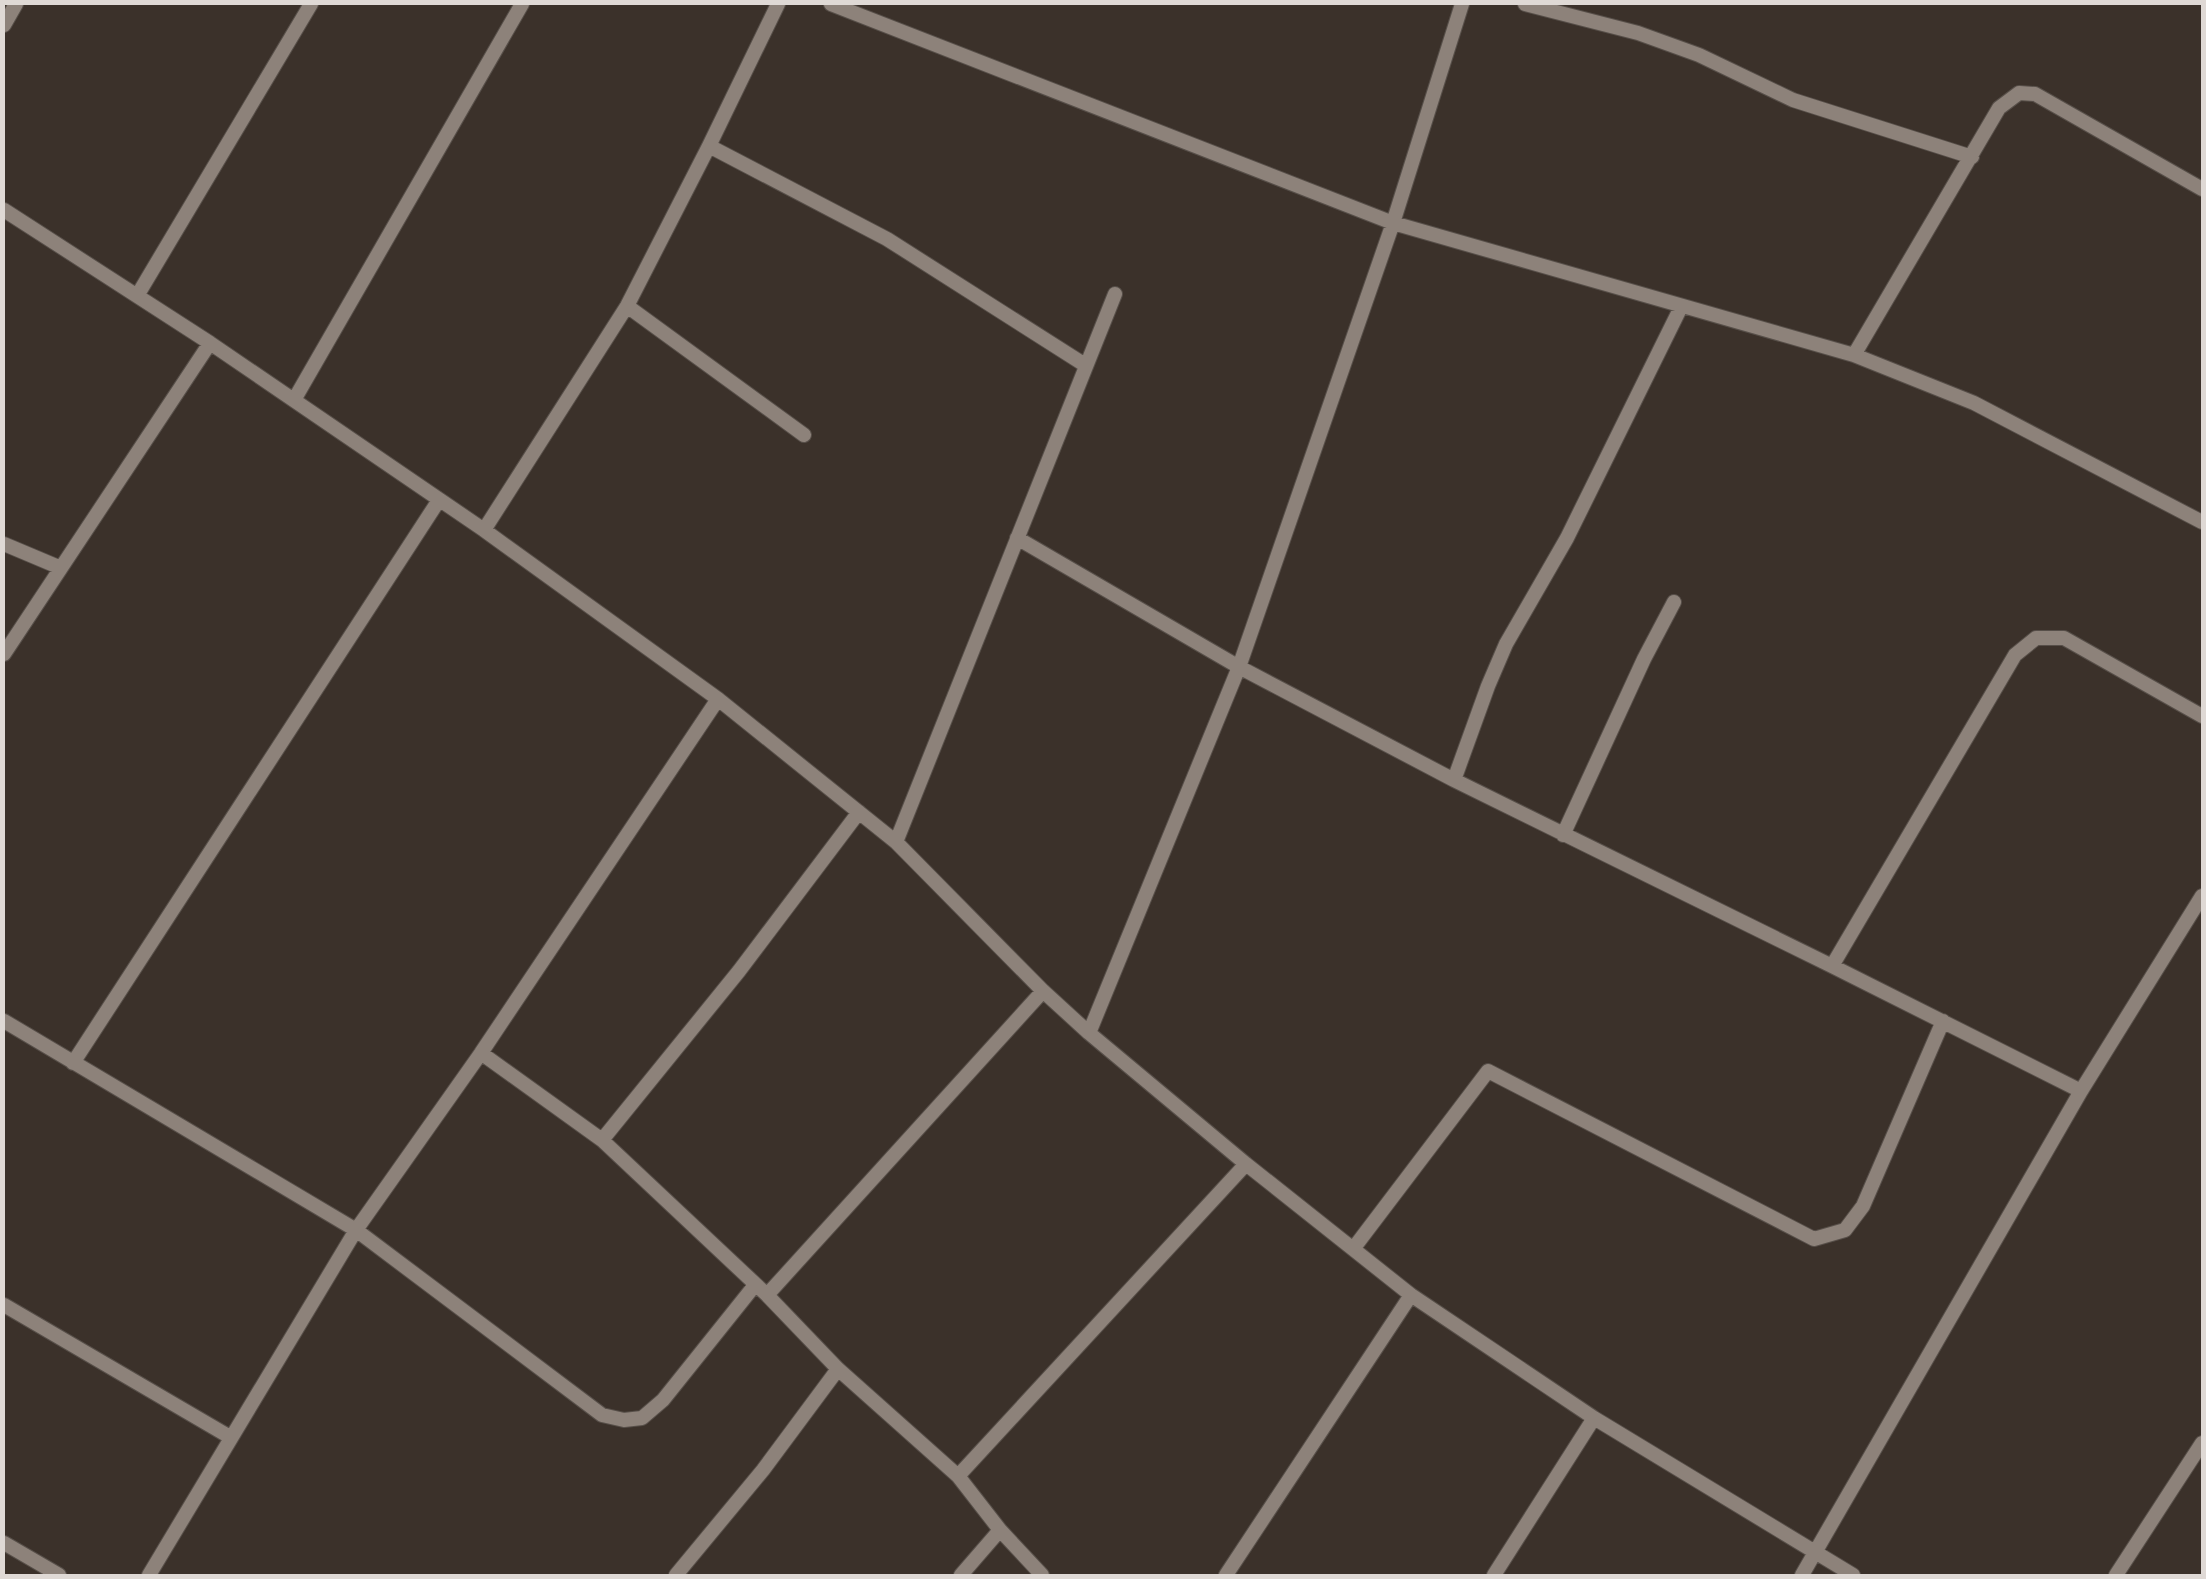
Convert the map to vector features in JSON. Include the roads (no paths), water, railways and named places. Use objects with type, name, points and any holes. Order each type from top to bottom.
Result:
[{"type":"street","points":[[4,25],[16,4]]},
{"type":"street","points":[[137,296],[311,4]]},
{"type":"street","points":[[294,400],[522,4]]},
{"type":"street","points":[[484,530],[627,306],[709,146],[778,4]]},
{"type":"street","points":[[831,4],[1393,223],[1854,356],[1974,403],[2202,522]]},
{"type":"street","points":[[1089,1034],[1239,667],[1393,223],[1462,4]]},
{"type":"street","points":[[1526,4],[1638,33],[1699,55],[1793,100],[1972,157]]},
{"type":"street","points":[[1854,356],[1999,108],[2019,92],[2036,94],[2202,189]]},
{"type":"street","points":[[709,146],[887,239],[1085,365]]},
{"type":"street","points":[[4,210],[210,343],[294,400],[484,530],[718,698],[896,842],[1043,991],[1089,1034],[1246,1164],[1411,1295],[1594,1418],[1853,1575]]},
{"type":"street","points":[[896,842],[1114,294]]},
{"type":"street","points":[[627,306],[804,435]]},
{"type":"street","points":[[1454,780],[1488,686],[1506,644],[1567,538],[1681,306]]},
{"type":"street","points":[[4,654],[210,343]]},
{"type":"street","points":[[73,1063],[439,500]]},
{"type":"street","points":[[1017,538],[1239,667],[1454,780],[2081,1091]]},
{"type":"street","points":[[4,544],[61,568]]},
{"type":"street","points":[[1563,835],[1644,659],[1674,602]]},
{"type":"street","points":[[1832,966],[2015,655],[2036,638],[2064,638],[2202,716]]},
{"type":"street","points":[[149,1575],[230,1437],[356,1230],[480,1052],[718,698]]},
{"type":"street","points":[[602,1140],[739,971],[859,812]]},
{"type":"street","points":[[1802,1575],[1816,1554],[2081,1091],[2202,896]]},
{"type":"street","points":[[767,1295],[1043,991]]},
{"type":"street","points":[[4,1021],[356,1230],[602,1415],[624,1420],[642,1418],[663,1400],[755,1285]]},
{"type":"street","points":[[1353,1249],[1488,1071],[1814,1239],[1845,1230],[1863,1206],[1943,1021]]},
{"type":"street","points":[[480,1052],[602,1140],[767,1295],[838,1369],[958,1476],[1000,1530],[1042,1575]]},
{"type":"street","points":[[958,1476],[1246,1164]]},
{"type":"street","points":[[1226,1575],[1411,1295]]},
{"type":"street","points":[[4,1305],[230,1437]]},
{"type":"street","points":[[676,1575],[762,1470],[838,1369]]},
{"type":"street","points":[[1494,1575],[1594,1418]]},
{"type":"street","points":[[2116,1575],[2202,1442]]},
{"type":"street","points":[[961,1575],[1000,1530]]},
{"type":"street","points":[[4,1543],[59,1575]]}]
